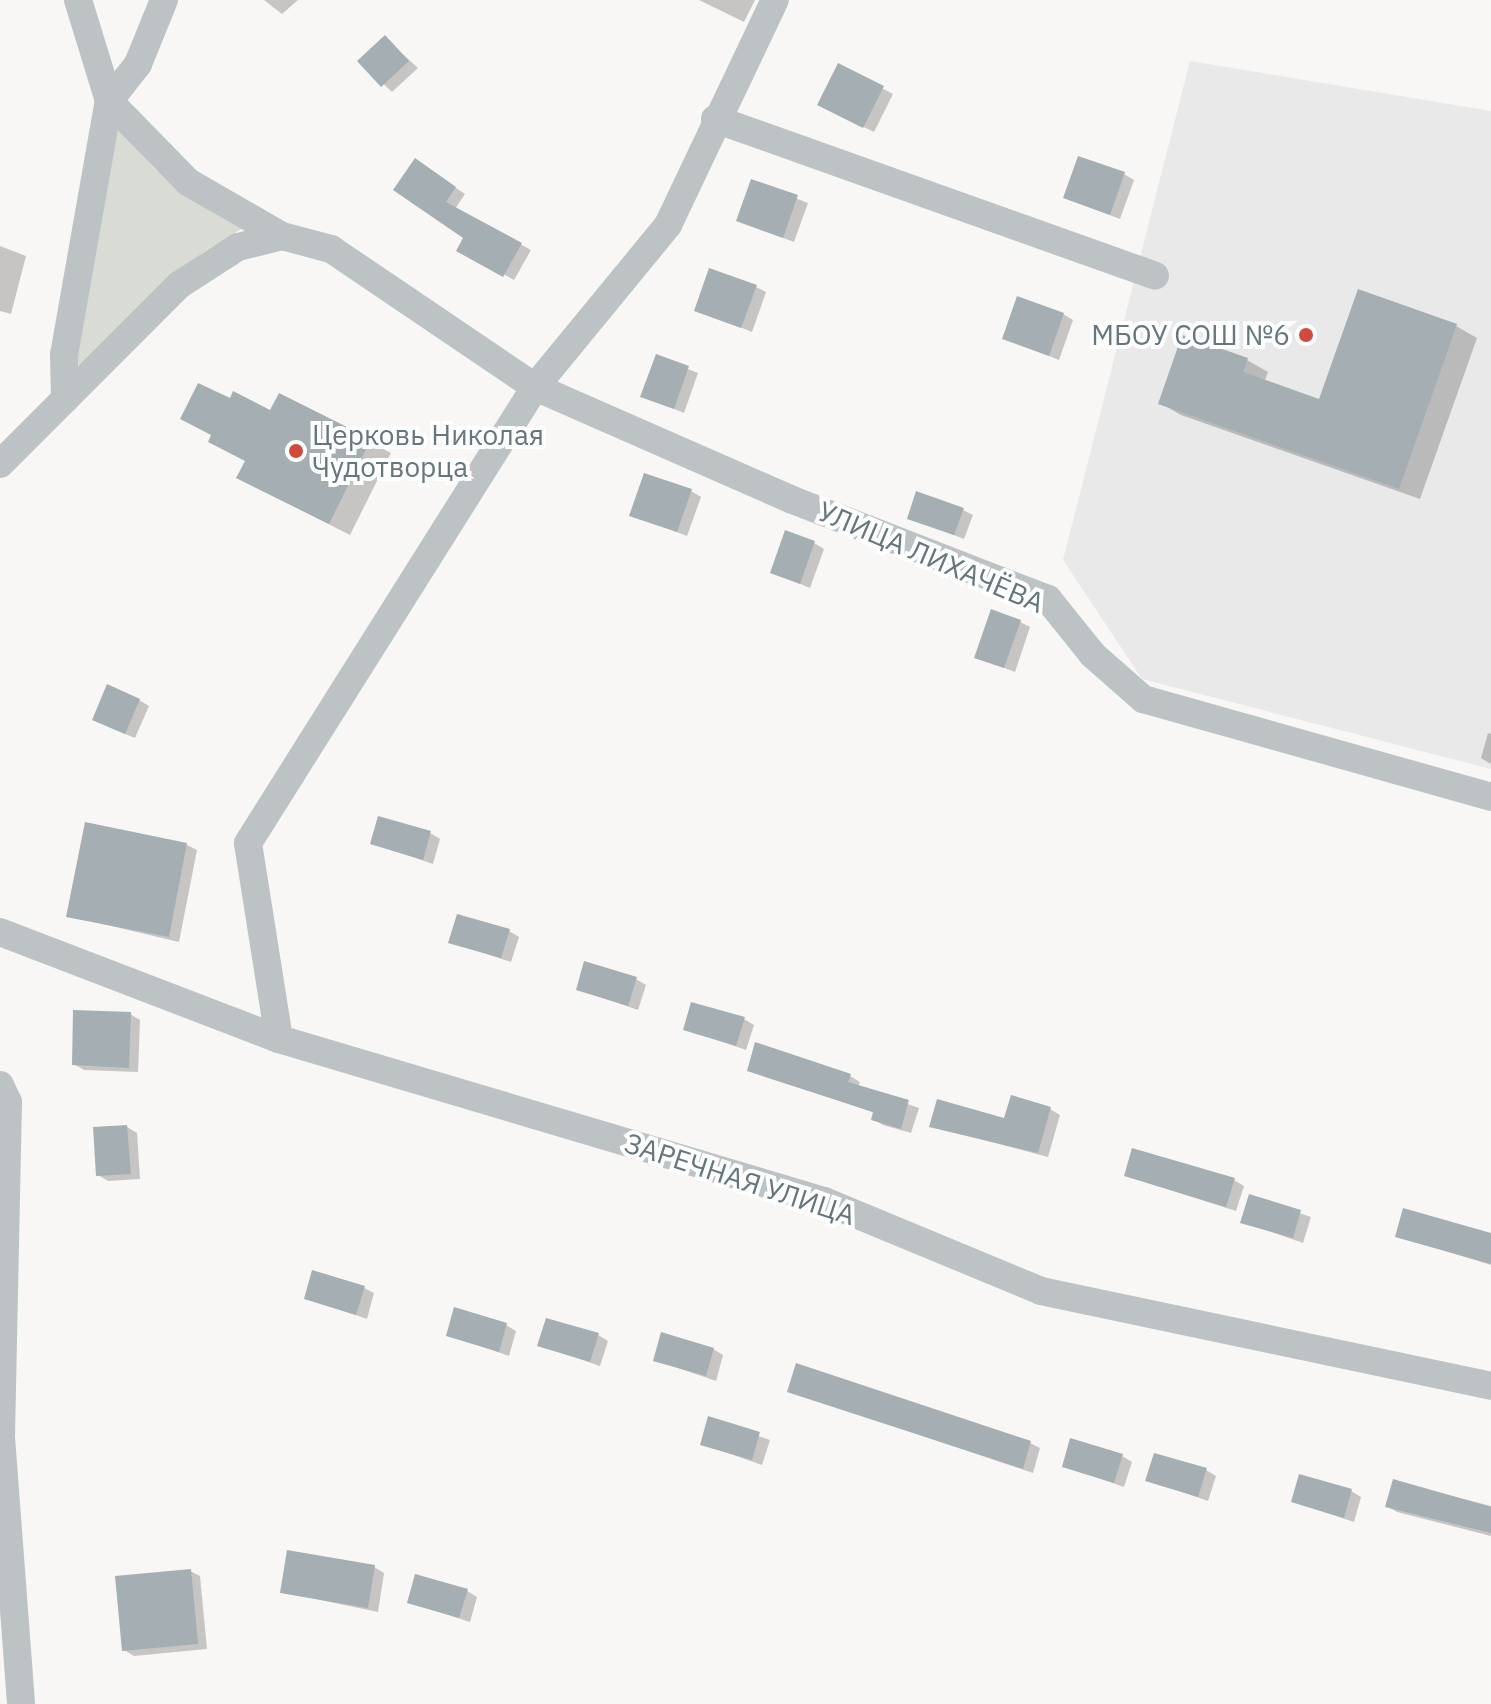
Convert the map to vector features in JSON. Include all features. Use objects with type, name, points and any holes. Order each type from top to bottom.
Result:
[{"type":"street","points":[[65,399],[64,355],[109,101],[78,0]]},
{"type":"street","points":[[109,101],[138,64],[164,0]]},
{"type":"street","points":[[279,1039],[248,843],[535,387],[668,225],[715,119],[775,0]]},
{"type":"street","points":[[109,101],[188,182],[282,236]]},
{"type":"street","points":[[715,119],[1155,276]]},
{"type":"street","name":"УЛИЦА ЛИХАЧЁВА","points":[[0,464],[179,285],[238,247],[282,236],[331,249],[535,387],[790,499],[1048,599],[1093,655],[1143,699],[1491,797]]},
{"type":"street","name":"ЗАРЕЧНАЯ УЛИЦА","points":[[0,932],[279,1039],[824,1201],[1041,1291],[1491,1386]]},
{"type":"street","points":[[0,1085],[8,1102],[1,1437],[21,1704]]},
{"type":"shaded area","name":"МБОУ СОШ №6","points":[[1190,61],[1491,111],[1491,769],[1142,679],[1063,560]]},
{"type":"shaded area","points":[[115,125],[157,171],[243,228],[202,253],[84,370],[73,358]]},
{"type":"building","points":[[385,35],[409,61],[381,87],[357,61]]},
{"type":"building","points":[[838,63],[884,86],[863,128],[817,105]]},
{"type":"building","points":[[1078,156],[1125,172],[1110,215],[1063,198]]},
{"type":"building","points":[[415,158],[456,187],[446,202],[522,243],[503,277],[456,251],[463,238],[393,190]]},
{"type":"building","points":[[751,179],[798,195],[783,238],[736,221]]},
{"type":"building","points":[[709,268],[757,285],[741,328],[694,311]]},
{"type":"building","points":[[1358,289],[1457,324],[1399,489],[1158,404],[1182,335],[1248,358],[1243,372],[1319,399]]},
{"type":"building","points":[[1017,296],[1064,313],[1049,356],[1002,339]]},
{"type":"building","points":[[656,354],[689,366],[674,409],[640,397]]},
{"type":"building","name":"Церковь Николая Чудотворца","points":[[198,383],[230,398],[233,391],[270,410],[279,393],[371,439],[329,524],[236,478],[245,461],[208,442],[211,435],[180,419]]},
{"type":"building","points":[[644,473],[692,489],[677,532],[629,516]]},
{"type":"building","points":[[916,491],[964,508],[954,535],[907,519]]},
{"type":"building","points":[[785,530],[815,541],[800,584],[770,573]]},
{"type":"building","points":[[991,609],[1021,620],[1004,668],[974,658]]},
{"type":"building","points":[[107,684],[140,699],[125,734],[92,720]]},
{"type":"building","points":[[378,816],[431,831],[423,860],[370,844]]},
{"type":"building","points":[[85,822],[187,843],[169,937],[66,917]]},
{"type":"building","points":[[457,914],[510,929],[501,958],[448,943]]},
{"type":"building","points":[[584,961],[637,977],[628,1006],[576,990]]},
{"type":"building","points":[[691,1002],[745,1017],[736,1046],[683,1030]]},
{"type":"building","points":[[73,1010],[131,1012],[129,1068],[72,1065]]},
{"type":"building","points":[[755,1042],[851,1074],[848,1082],[909,1100],[901,1129],[871,1120],[873,1112],[747,1071]]},
{"type":"building","points":[[1011,1095],[1051,1107],[1038,1153],[929,1127],[937,1099],[1004,1118]]},
{"type":"building","points":[[127,1125],[131,1174],[96,1176],[93,1127]]},
{"type":"building","points":[[1132,1148],[1235,1178],[1226,1207],[1124,1176]]},
{"type":"building","points":[[1249,1194],[1301,1210],[1293,1238],[1240,1223]]},
{"type":"building","points":[[1403,1208],[1491,1233],[1491,1264],[1395,1237]]},
{"type":"building","points":[[312,1270],[365,1286],[356,1315],[304,1299]]},
{"type":"building","points":[[454,1307],[507,1323],[499,1352],[446,1336]]},
{"type":"building","points":[[546,1318],[599,1333],[590,1362],[537,1346]]},
{"type":"building","points":[[661,1332],[714,1348],[706,1376],[653,1361]]},
{"type":"building","points":[[796,1363],[1031,1441],[1023,1469],[787,1392]]},
{"type":"building","points":[[708,1416],[760,1432],[752,1460],[700,1445]]},
{"type":"building","points":[[1070,1438],[1123,1454],[1114,1483],[1062,1467]]},
{"type":"building","points":[[1154,1453],[1207,1468],[1198,1497],[1145,1481]]},
{"type":"building","points":[[1299,1474],[1352,1489],[1344,1518],[1291,1502]]},
{"type":"building","points":[[1393,1479],[1491,1507],[1491,1533],[1385,1507]]},
{"type":"building","points":[[287,1550],[375,1565],[368,1608],[280,1593]]},
{"type":"building","points":[[191,1569],[198,1644],[122,1651],[115,1576]]},
{"type":"building","points":[[415,1574],[468,1589],[459,1618],[407,1603]]},
{"type":"place","name":"МБОУ СОШ №6","points":[[1306,335]]},
{"type":"place","name":"Церковь Николая Чудотворца","points":[[296,451]]}]
